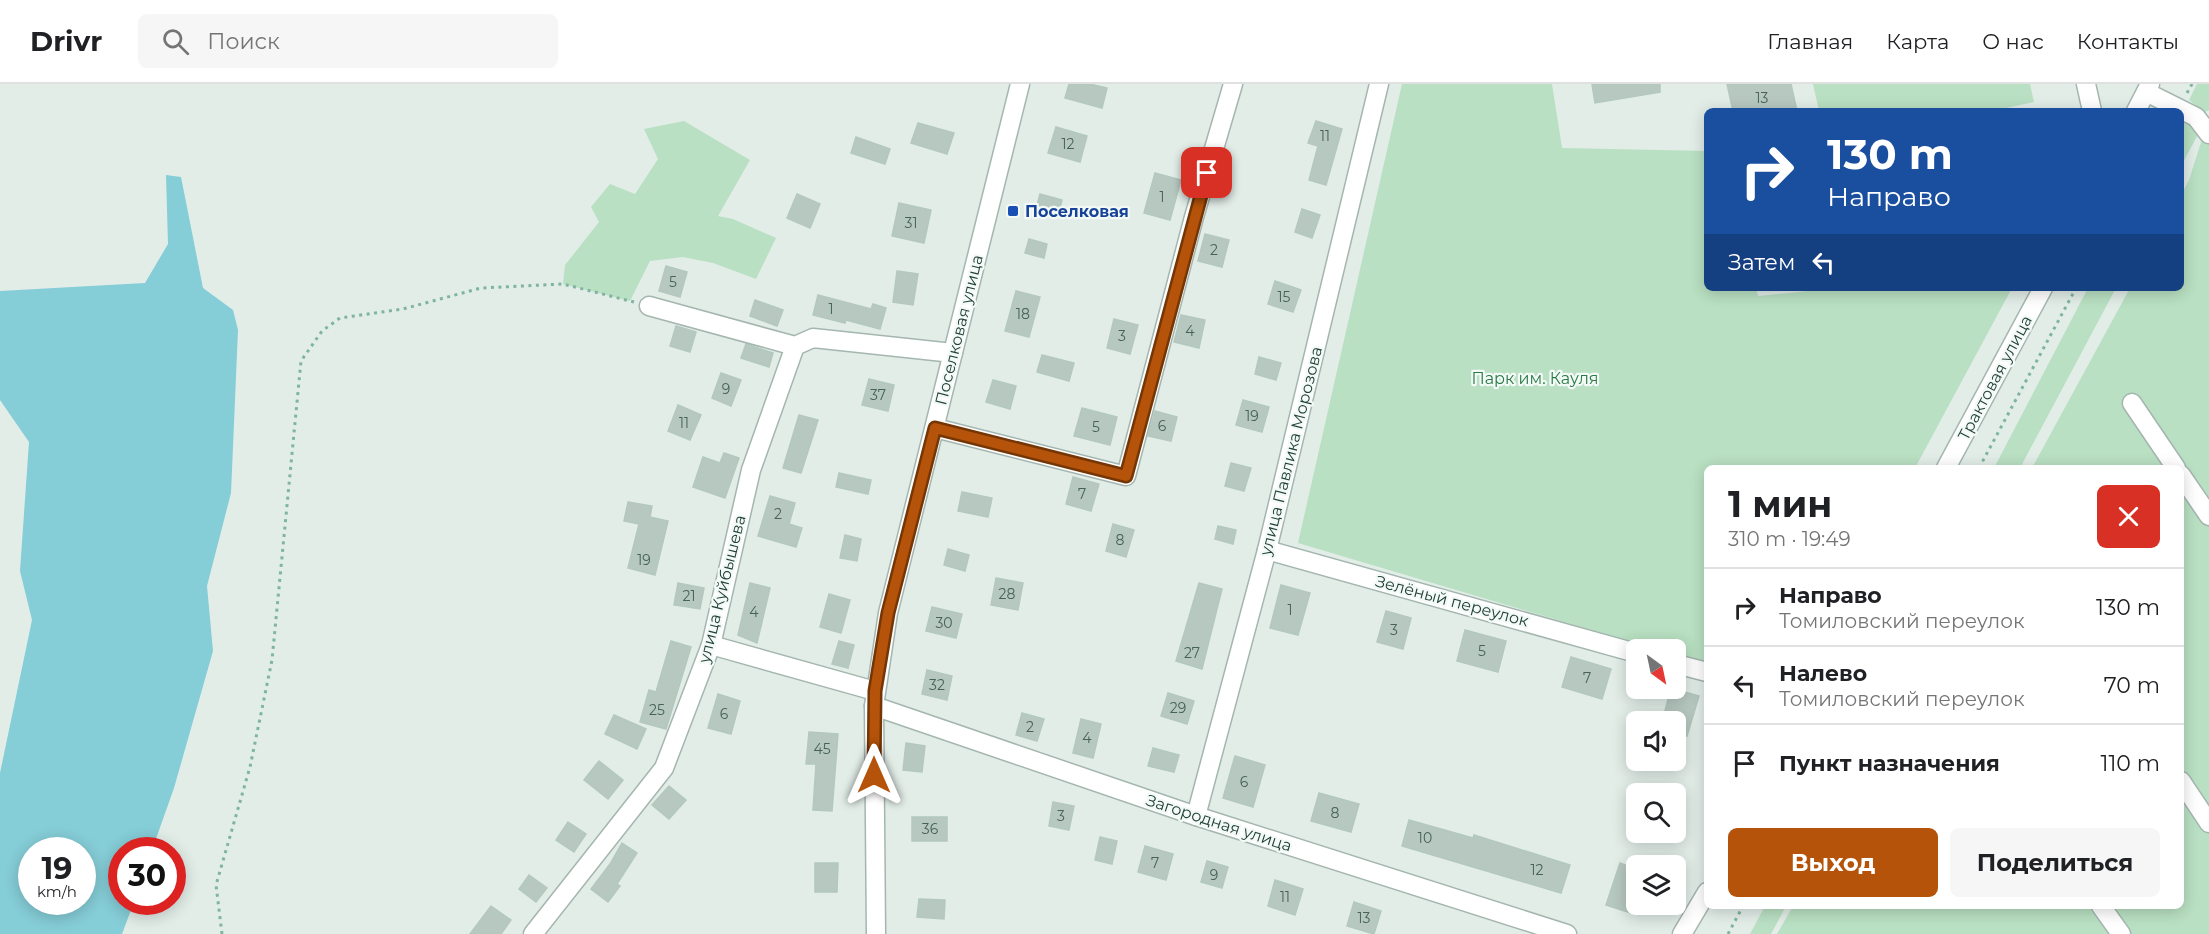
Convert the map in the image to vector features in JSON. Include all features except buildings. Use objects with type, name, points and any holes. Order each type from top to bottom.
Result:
[{"type":"street","name":"Поселковая улица","points":[[876,934],[874,699],[888,613],[1020,84]]},
{"type":"street","points":[[935,428],[1126,476],[1194,217],[1233,84]]},
{"type":"street","name":"улица Павлика Морозова","points":[[1196,816],[1267,550],[1379,84]]},
{"type":"street","points":[[2086,84],[2091,108]]},
{"type":"street","points":[[2138,108],[2148,88],[2181,108]]},
{"type":"street","points":[[2184,110],[2196,117],[2209,134]]},
{"type":"street","name":"Трактовая улица","points":[[1948,465],[2041,291]]},
{"type":"street","points":[[649,306],[795,346],[813,338],[953,353]]},
{"type":"street","name":"улица Куйбышева","points":[[534,934],[664,768],[711,645],[751,470],[795,346]]},
{"type":"street","points":[[2132,403],[2174,465]]},
{"type":"street","points":[[2184,479],[2209,516]]},
{"type":"street","name":"Зелёный переулок","points":[[1267,550],[1626,650]]},
{"type":"street","name":"Загородная улица","points":[[711,645],[874,699],[1196,816],[1567,934]]},
{"type":"street","points":[[1686,667],[1704,671]]},
{"type":"street","points":[[2184,786],[2209,824]]},
{"type":"street","points":[[1682,934],[1704,897]]},
{"type":"street","points":[[2103,909],[2121,934]]},
{"type":"path","points":[[222,934],[216,885],[250,767],[272,660],[301,361],[322,331],[340,318],[403,309],[481,288],[563,284],[649,306]]},
{"type":"path","points":[[1981,465],[2074,291]]},
{"type":"path","points":[[1728,934],[1741,909]]},
{"type":"green space","name":"Парк им. Кауля","points":[[1402,84],[1552,84],[1562,148],[1704,151],[1704,291],[1757,291],[1758,296],[1809,291],[2010,291],[1917,465],[1704,465],[1704,664],[1686,659],[1686,639],[1626,640],[1298,543]]},
{"type":"green space","points":[[1813,84],[2030,84],[2034,102],[2006,108],[1818,108]]},
{"type":"green space","points":[[2197,84],[2209,84],[2209,110],[2205,112],[2189,100]]},
{"type":"green space","points":[[2209,117],[2209,934],[1777,934],[1791,909],[2184,909],[2184,465],[2034,465],[2128,291],[2184,291],[2184,189]]},
{"type":"green space","points":[[684,121],[750,160],[718,216],[733,219],[776,238],[756,279],[713,263],[683,257],[650,261],[630,301],[563,284],[565,265],[599,222],[591,207],[610,184],[635,194],[658,159],[644,129]]},
{"type":"green space","points":[[2184,121],[2201,129],[2184,160]]},
{"type":"green space","points":[[2086,291],[2114,291],[2022,465],[1996,465]]},
{"type":"green space","points":[[1763,909],[1784,909],[1771,934],[1750,934]]},
{"type":"water","points":[[166,175],[181,177],[203,288],[233,310],[238,330],[231,493],[207,586],[213,651],[174,788],[157,837],[108,837],[108,915],[129,915],[122,934],[0,934],[0,773],[32,620],[20,571],[29,442],[0,400],[0,291],[145,283],[168,244]]},
{"type":"place","name":"Поселковая","points":[[1013,211]]},
{"type":"route","points":[[874,775],[873,706],[888,613],[935,428],[1126,476],[1207,173]]}]
